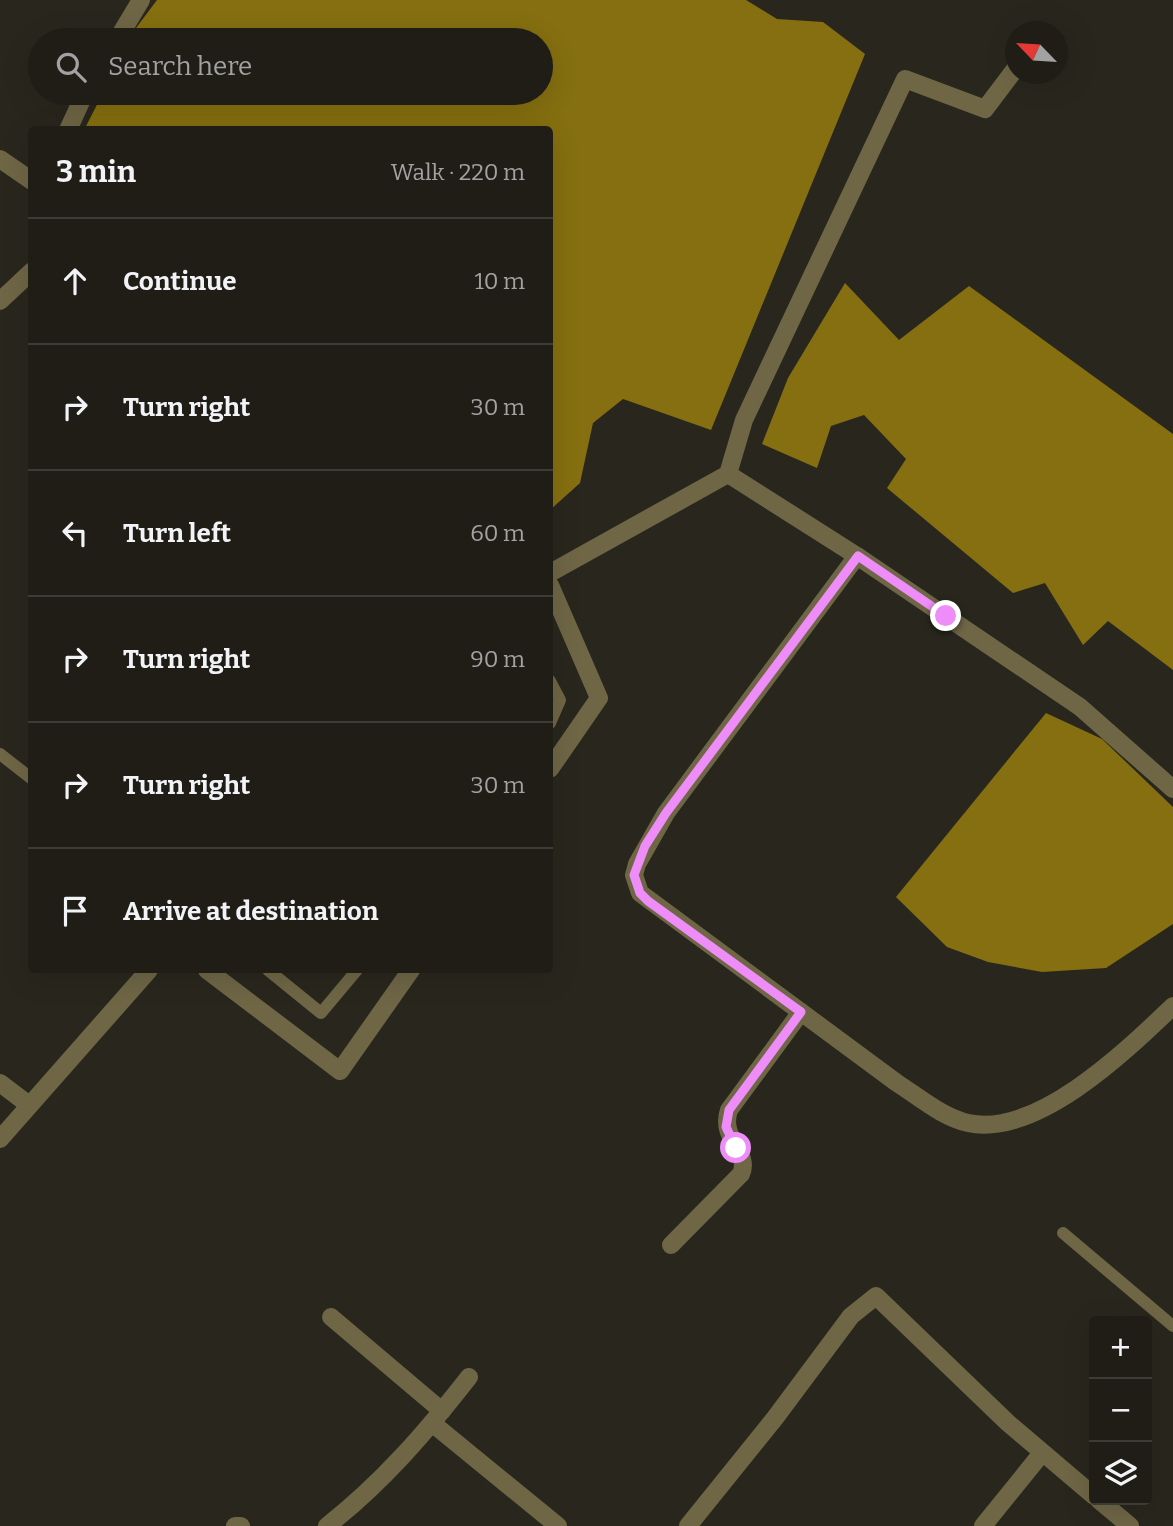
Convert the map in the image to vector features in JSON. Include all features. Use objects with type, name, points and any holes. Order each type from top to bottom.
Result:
[{"type":"street","points":[[124,28],[141,0]]},
{"type":"street","points":[[553,571],[728,474],[744,420],[905,79],[985,109],[1005,83]]},
{"type":"street","points":[[70,126],[79,105]]},
{"type":"street","points":[[0,159],[28,178]]},
{"type":"street","points":[[0,301],[28,275]]},
{"type":"street","points":[[728,474],[858,556],[1080,707],[1173,789]]},
{"type":"street","points":[[858,556],[666,813],[645,846],[634,875],[640,893],[940,1111],[967,1122],[995,1125],[1050,1104],[1098,1070],[1173,1006]]},
{"type":"street","points":[[553,592],[599,698],[553,765]]},
{"type":"street","points":[[0,1139],[146,973]]},
{"type":"street","points":[[211,973],[340,1071],[409,973]]},
{"type":"street","points":[[671,1245],[741,1174],[743,1159],[726,1127],[729,1110],[801,1012]]},
{"type":"street","points":[[0,1083],[29,1105]]},
{"type":"street","points":[[688,1526],[851,1316],[876,1296],[1042,1453],[1089,1492]]},
{"type":"street","points":[[331,1317],[558,1526]]},
{"type":"street","points":[[327,1526],[362,1499],[437,1417],[469,1377]]},
{"type":"street","points":[[983,1526],[1042,1453]]},
{"type":"street","points":[[1105,1505],[1130,1526]]},
{"type":"street","points":[[235,1526],[241,1526]]},
{"type":"lane","points":[[553,687],[560,700],[553,716]]},
{"type":"lane","points":[[0,754],[28,776]]},
{"type":"lane","points":[[272,973],[321,1013],[354,973]]},
{"type":"lane","points":[[1063,1233],[1173,1326]]},
{"type":"shaded area","points":[[157,0],[746,0],[777,19],[823,22],[865,54],[711,430],[623,399],[593,423],[580,483],[553,507],[553,126],[86,126],[97,105],[553,105],[553,28],[136,28]]},
{"type":"shaded area","points":[[845,283],[899,340],[969,286],[1173,434],[1173,670],[1108,621],[1083,645],[1045,583],[1013,593],[887,488],[906,459],[864,415],[831,426],[817,468],[762,444],[788,378]]},
{"type":"shaded area","points":[[1046,713],[1102,739],[1173,807],[1173,924],[1106,968],[1042,972],[988,962],[947,947],[896,897]]},
{"type":"route","points":[[736,1148],[726,1127],[729,1110],[801,1012],[648,901],[636,884],[634,875],[637,864],[666,813],[858,556],[946,616]]}]
